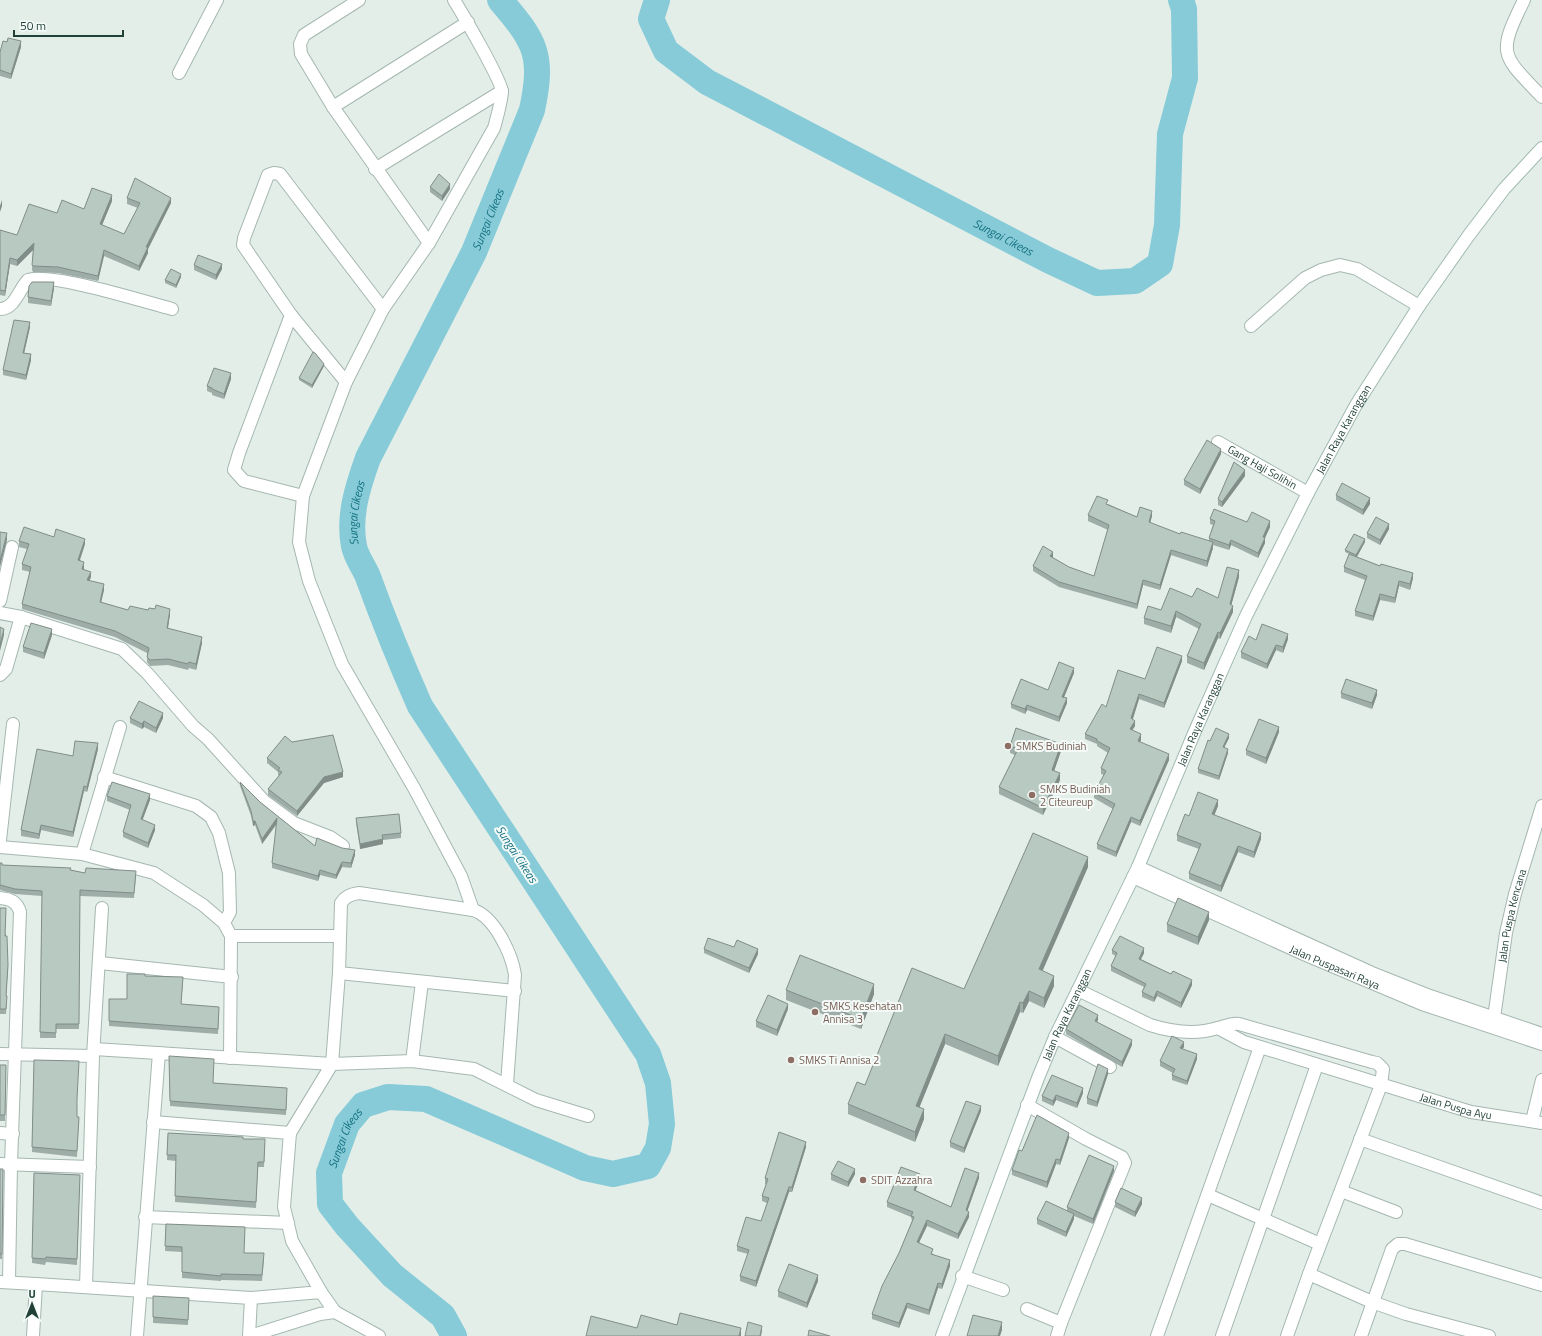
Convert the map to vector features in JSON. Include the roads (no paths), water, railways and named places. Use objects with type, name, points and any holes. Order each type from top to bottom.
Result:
[{"type":"street","points":[[179,73],[217,0]]},
{"type":"street","points":[[359,0],[304,35],[300,44],[301,54],[332,107],[429,243]]},
{"type":"street","points":[[454,0],[468,22],[502,91],[494,128],[429,243],[383,309],[346,382],[303,496],[299,542],[309,581],[342,664],[414,788],[461,876],[473,910]]},
{"type":"street","points":[[1524,0],[1506,41],[1506,53],[1512,66],[1542,97]]},
{"type":"street","points":[[332,107],[468,22]]},
{"type":"street","points":[[376,169],[502,91]]},
{"type":"street","name":"Jalan Raya Karanggan","points":[[942,1336],[962,1276],[1027,1105],[1055,1037],[1135,872],[1243,623],[1308,493],[1356,405],[1420,306],[1469,235],[1504,190],[1542,148]]},
{"type":"street","points":[[346,382],[291,315],[243,245],[244,238],[268,175],[274,173],[280,174],[383,309]]},
{"type":"street","points":[[1251,326],[1305,278],[1321,270],[1340,266],[1357,269],[1420,306]]},
{"type":"street","points":[[0,309],[4,309],[11,305],[28,280],[40,279],[69,282],[172,309]]},
{"type":"street","points":[[291,315],[234,470],[244,481],[303,496]]},
{"type":"street","name":"Gang Haji Solihin","points":[[1218,442],[1308,493]]},
{"type":"street","points":[[0,601],[12,547]]},
{"type":"street","points":[[0,613],[21,617],[122,649],[148,674],[193,726],[208,739],[264,801],[294,822],[330,837],[343,846]]},
{"type":"street","points":[[0,675],[6,669],[21,617]]},
{"type":"street","points":[[0,840],[13,724]]},
{"type":"street","points":[[82,854],[120,727]]},
{"type":"street","points":[[104,777],[196,806],[211,818],[219,833],[229,873],[230,912],[224,923]]},
{"type":"street","name":"Jalan Puspa Kencana","points":[[1493,1023],[1506,934],[1515,894],[1542,806]]},
{"type":"street","points":[[0,847],[82,854],[154,873],[203,904],[224,923],[231,936],[232,977],[230,1058]]},
{"type":"street","name":"Jalan Puspasari Raya","points":[[1135,872],[1542,1044]]},
{"type":"street","points":[[379,1336],[335,1312],[321,1292],[292,1241],[284,1207],[290,1133],[332,1064],[339,973],[341,903],[343,899],[353,894],[473,910],[486,916],[512,959],[515,975],[507,1084]]},
{"type":"street","points":[[0,898],[13,900],[17,904],[20,912],[13,1134],[6,1164],[5,1282],[251,1298],[321,1292]]},
{"type":"street","points":[[86,1287],[93,1052],[100,963],[102,908]]},
{"type":"street","points":[[231,936],[340,936]]},
{"type":"street","points":[[100,963],[232,977]]},
{"type":"street","points":[[339,973],[515,991]]},
{"type":"street","points":[[412,1061],[422,982]]},
{"type":"street","points":[[1078,990],[1150,1025],[1162,1029],[1188,1032],[1218,1028],[1231,1023],[1248,1026],[1372,1062],[1383,1069],[1381,1085],[1320,1244],[1287,1336]]},
{"type":"street","name":"Jalan Puspasari Raya","points":[[1493,1023],[1542,1034]]},
{"type":"street","name":"Jalan Puspa Ayu","points":[[1218,1028],[1232,1037],[1260,1047],[1471,1112],[1537,1122],[1542,1080]]},
{"type":"street","points":[[1055,1037],[1110,1067]]},
{"type":"street","points":[[1157,1336],[1260,1047]]},
{"type":"street","points":[[0,1054],[93,1052],[159,1053],[332,1064],[412,1061],[474,1069],[507,1084],[536,1100],[588,1116]]},
{"type":"street","points":[[137,1336],[139,1290],[159,1053]]},
{"type":"street","points":[[1222,1336],[1317,1065]]},
{"type":"street","points":[[1027,1105],[1086,1139],[1122,1157],[1125,1163],[1060,1323],[1057,1336]]},
{"type":"street","points":[[153,1122],[290,1133]]},
{"type":"street","points":[[0,1133],[13,1134]]},
{"type":"street","points":[[1360,1139],[1542,1203]]},
{"type":"street","points":[[6,1164],[90,1167]]},
{"type":"street","points":[[1341,1191],[1396,1212]]},
{"type":"street","points":[[1208,1195],[1320,1244]]},
{"type":"street","points":[[145,1217],[288,1223]]},
{"type":"street","points":[[1361,1336],[1392,1249],[1400,1244],[1542,1285]]},
{"type":"street","points":[[1309,1274],[1372,1302],[1421,1318],[1489,1336]]},
{"type":"street","points":[[962,1276],[1003,1290]]},
{"type":"street","points":[[33,1336],[36,1284]]},
{"type":"street","points":[[251,1298],[250,1336],[320,1314],[335,1312]]},
{"type":"street","points":[[1027,1309],[1060,1323]]},
{"type":"waterway","name":"Sungai Cikeas","points":[[454,1336],[443,1316],[392,1275],[347,1226],[330,1204],[329,1173],[347,1124],[363,1105],[388,1097],[426,1099],[585,1168],[613,1174],[648,1166],[658,1148],[662,1124],[658,1083],[648,1054],[420,706],[380,610],[368,577],[356,554],[352,535],[355,501],[368,458],[474,252],[532,110],[536,91],[537,75],[534,49],[529,38],[500,0]]},
{"type":"waterway","name":"Sungai Cikeas","points":[[657,0],[651,19],[666,51],[707,82],[1048,260],[1097,283],[1135,281],[1160,264],[1167,225],[1170,134],[1185,78],[1184,9],[1181,0]]},
{"type":"place","name":"SMKS Budiniah","points":[[1008,746]]},
{"type":"place","name":"SMKS Budiniah 2 Citeureup","points":[[1032,795]]},
{"type":"place","name":"SMKS Kesehatan Annisa 3","points":[[815,1012]]},
{"type":"place","name":"SMKS Ti Annisa 2","points":[[791,1060]]},
{"type":"place","name":"SDIT Azzahra","points":[[863,1180]]}]
